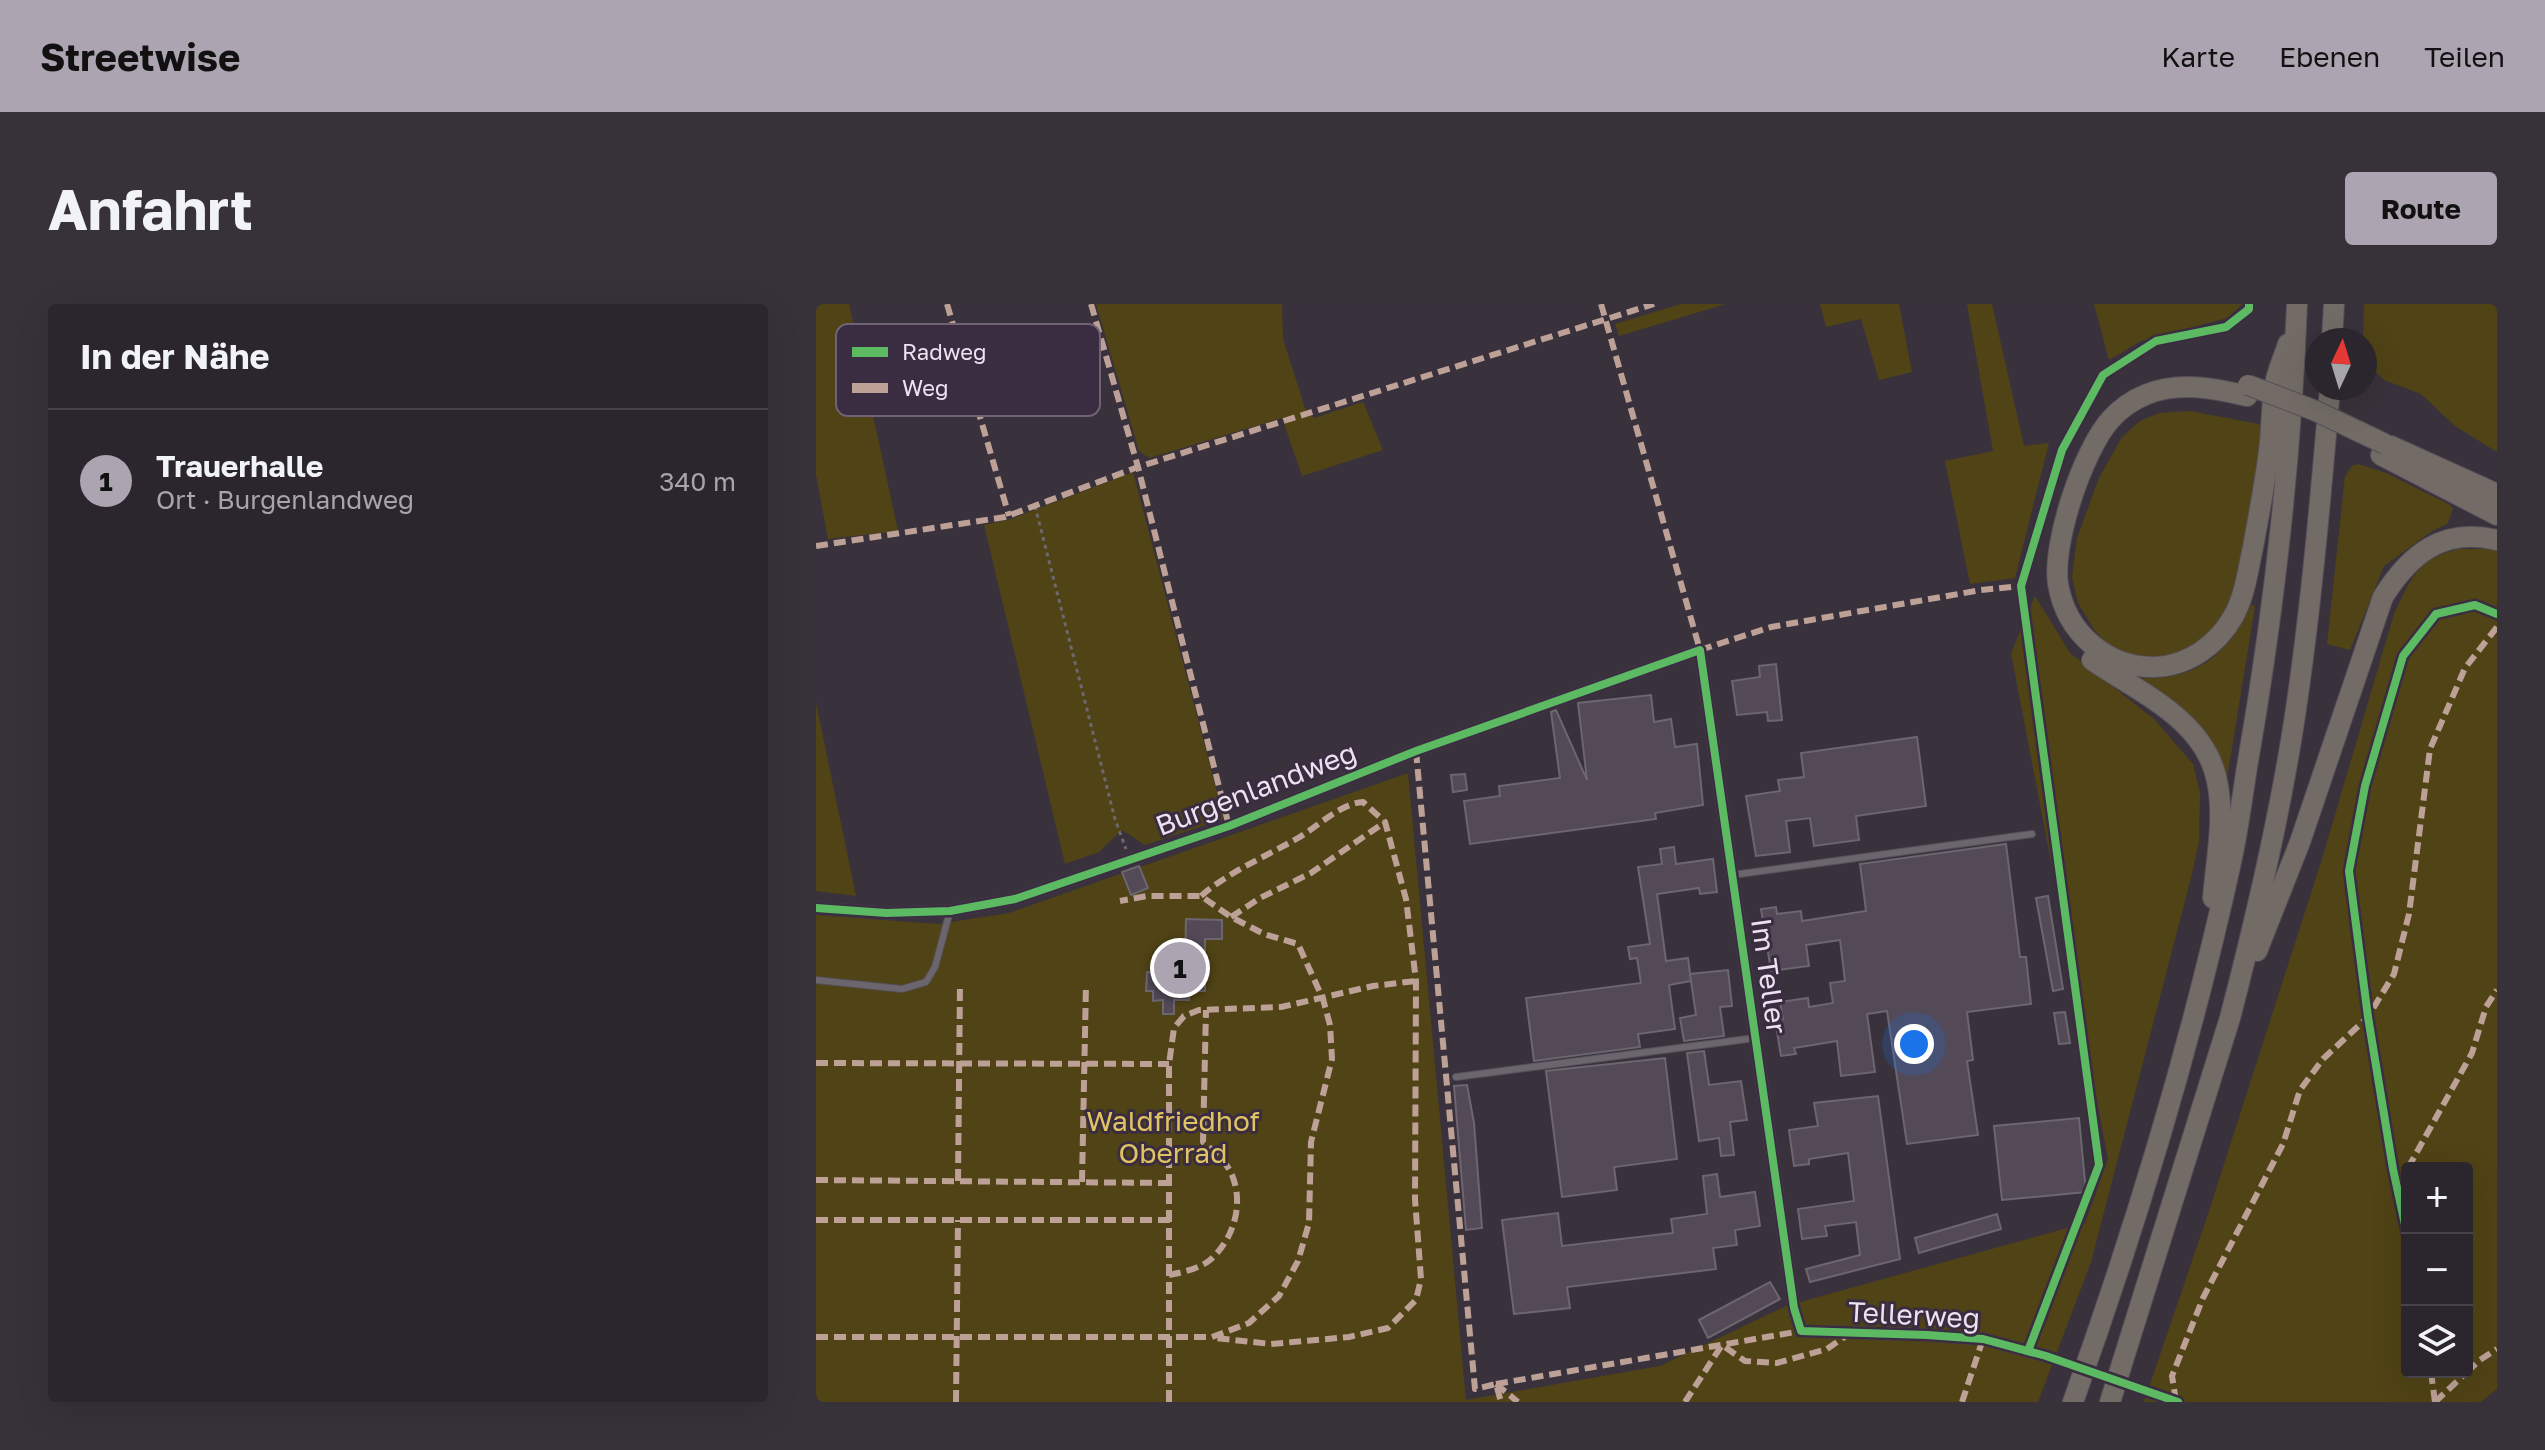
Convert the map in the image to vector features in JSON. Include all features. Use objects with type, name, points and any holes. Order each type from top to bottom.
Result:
[{"type":"highway","points":[[2333,328],[2334,304]]},
{"type":"highway","points":[[2247,391],[2202,387],[2154,391],[2112,417],[2095,443],[2075,489],[2062,535],[2057,573],[2067,614],[2084,638],[2104,655],[2132,665],[2174,664],[2204,650],[2234,616],[2244,587],[2259,515],[2275,383],[2296,313]]},
{"type":"highway","points":[[2073,1402],[2140,1204],[2194,1015],[2232,860],[2270,628],[2294,384],[2296,313]]},
{"type":"highway","points":[[2210,950],[2219,821],[2218,783],[2214,770],[2200,743],[2174,715],[2079,651],[2068,639],[2052,603],[2049,557],[2053,533],[2077,456],[2108,408],[2144,386],[2176,378],[2212,377],[2247,391],[2316,411],[2497,515]]},
{"type":"highway","points":[[2110,1402],[2127,1356],[2230,1018],[2263,876],[2297,703],[2312,584],[2329,400]]},
{"type":"highway","points":[[2383,450],[2497,494]]},
{"type":"highway","points":[[2230,1018],[2300,842],[2383,597],[2408,563],[2435,545],[2466,536],[2497,540]]},
{"type":"street","name":"Burgenlandweg","points":[[816,908],[886,913],[950,911],[1015,899],[1229,826],[1416,751],[1700,650]]},
{"type":"street","name":"Im Teller","points":[[1700,650],[1794,1308]]},
{"type":"street","name":"Tellerweg","points":[[1794,1308],[1801,1331],[1983,1339],[2046,1356]]},
{"type":"lane","points":[[1732,875],[2032,834]]},
{"type":"lane","points":[[816,980],[902,989],[926,982],[935,967],[950,911]]},
{"type":"lane","points":[[1456,1077],[1755,1038]]},
{"type":"lane","points":[[2046,1356],[2177,1402]]},
{"type":"path","points":[[1035,506],[1115,819],[1130,860]]},
{"type":"green space","points":[[816,304],[849,304],[853,324],[836,324],[836,416],[873,416],[898,531],[828,539],[816,475]]},
{"type":"green space","points":[[1096,304],[1282,304],[1283,339],[1305,408],[1314,418],[1363,402],[1383,450],[1302,476],[1282,418],[1149,458],[1139,451]]},
{"type":"green space","points":[[1681,304],[1726,304],[1619,336],[1615,324]]},
{"type":"green space","points":[[1820,304],[1899,304],[1912,372],[1879,380],[1861,319],[1826,327]]},
{"type":"green space","points":[[1967,304],[1992,304],[2024,446],[2049,443],[2015,578],[1970,584],[1945,461],[1993,451]]},
{"type":"green space","points":[[2094,304],[2243,304],[2227,318],[2141,341],[2109,360]]},
{"type":"green space","points":[[2364,304],[2497,304],[2497,452],[2455,426],[2421,394],[2384,380],[2377,373],[2377,328],[2363,328]]},
{"type":"green space","points":[[2190,411],[2264,425],[2236,596],[2209,638],[2189,652],[2163,657],[2136,657],[2108,645],[2095,631],[2078,603],[2072,577],[2077,538],[2099,478],[2122,437],[2140,421],[2159,413]]},
{"type":"green space","points":[[2358,464],[2386,473],[2453,509],[2447,524],[2432,531],[2384,566],[2350,650],[2327,644],[2345,476],[2352,466]]},
{"type":"green space","points":[[1133,472],[1224,819],[1145,845],[1122,830],[1099,852],[1065,864],[984,525],[1011,519]]},
{"type":"green space","points":[[2459,549],[2497,549],[2497,1389],[2481,1402],[2144,1402],[2322,859],[2394,614],[2411,580],[2434,558]]},
{"type":"green space","name":"Waldfriedhof Oberrad","points":[[2035,596],[2070,653],[2154,719],[2193,764],[2200,793],[2199,841],[2192,874],[2091,1262],[2038,1402],[816,1402],[816,915],[938,924],[1009,913],[1408,773],[1466,1400],[1660,1366],[1786,1306],[2085,1223],[2108,1159],[2011,653]]},
{"type":"green space","points":[[2251,605],[2255,606],[2226,785],[2137,678],[2176,675],[2207,662],[2231,639]]},
{"type":"green space","points":[[816,703],[856,896],[816,891]]},
{"type":"building","points":[[1776,664],[1782,720],[1768,721],[1767,712],[1737,715],[1732,681],[1760,677],[1759,666]]},
{"type":"building","points":[[1651,695],[1654,722],[1671,719],[1675,747],[1697,744],[1703,805],[1655,813],[1656,819],[1470,844],[1464,801],[1500,796],[1499,786],[1560,778],[1551,712],[1556,710],[1587,780],[1578,703]]},
{"type":"building","points":[[1917,737],[1926,806],[1856,816],[1859,840],[1814,846],[1810,818],[1786,821],[1790,852],[1756,856],[1746,796],[1780,791],[1778,780],[1804,777],[1801,753]]},
{"type":"building","points":[[1465,774],[1467,790],[1453,792],[1451,775]]},
{"type":"building","points":[[2006,844],[2020,957],[2026,957],[2031,1004],[1967,1012],[1973,1060],[1967,1061],[1978,1135],[1907,1144],[1887,1011],[1867,1014],[1875,1072],[1841,1076],[1837,1041],[1794,1048],[1796,1054],[1781,1056],[1775,1020],[1783,1019],[1780,1002],[1808,998],[1809,1007],[1833,1003],[1830,983],[1845,981],[1840,940],[1806,945],[1809,966],[1771,971],[1761,909],[1776,907],[1777,914],[1801,911],[1802,921],[1866,911],[1860,864]]},
{"type":"building","points":[[1674,847],[1676,864],[1713,859],[1717,892],[1700,894],[1699,888],[1657,894],[1666,961],[1688,958],[1691,981],[1669,985],[1675,1029],[1638,1034],[1640,1047],[1534,1061],[1526,998],[1641,983],[1637,958],[1630,959],[1628,947],[1650,944],[1638,867],[1662,864],[1660,849]]},
{"type":"building","points":[[1139,866],[1148,888],[1131,895],[1122,872]]},
{"type":"building","points":[[2048,896],[2063,989],[2053,991],[2036,898]]},
{"type":"building","points":[[1186,919],[1222,920],[1222,939],[1205,939],[1205,991],[1189,991],[1189,1000],[1174,1000],[1174,1014],[1163,1014],[1163,1000],[1153,1001],[1153,991],[1146,991],[1147,972],[1154,972],[1154,964],[1185,965]]},
{"type":"building","points":[[1728,970],[1732,1006],[1720,1007],[1724,1036],[1684,1041],[1680,1018],[1696,1015],[1690,974]]},
{"type":"building","points":[[2065,1012],[2070,1043],[2059,1044],[2054,1013]]},
{"type":"building","points":[[1704,1051],[1709,1085],[1741,1081],[1747,1120],[1730,1122],[1734,1155],[1721,1156],[1719,1138],[1699,1141],[1687,1053]]},
{"type":"building","points":[[1665,1058],[1677,1159],[1614,1167],[1617,1190],[1562,1197],[1546,1071]]},
{"type":"building","points":[[1467,1085],[1474,1123],[1482,1228],[1466,1230],[1454,1086]]},
{"type":"building","points":[[1878,1096],[1900,1259],[1810,1282],[1806,1269],[1860,1255],[1856,1222],[1825,1226],[1827,1236],[1802,1239],[1798,1209],[1854,1201],[1848,1153],[1809,1159],[1809,1164],[1794,1166],[1789,1130],[1818,1126],[1814,1103]]},
{"type":"building","points":[[2079,1118],[2086,1192],[2002,1200],[1994,1126]]},
{"type":"building","points":[[1717,1174],[1720,1197],[1755,1192],[1760,1226],[1735,1230],[1737,1245],[1713,1248],[1716,1269],[1567,1287],[1570,1308],[1514,1314],[1502,1220],[1558,1213],[1562,1246],[1673,1233],[1671,1219],[1707,1214],[1703,1176]]},
{"type":"building","points":[[1997,1214],[2001,1229],[1919,1253],[1915,1238]]},
{"type":"building","points":[[1770,1282],[1780,1299],[1708,1338],[1699,1320]]},
{"type":"marked path","points":[[947,304],[953,324]]},
{"type":"marked path","points":[[1091,304],[1097,324]]},
{"type":"marked path","points":[[1601,304],[1700,650],[1771,627],[1981,590],[2021,586]]},
{"type":"marked path","points":[[816,546],[1005,517],[1138,467],[1654,304]]},
{"type":"marked path","points":[[1100,335],[1138,467],[1229,826]]},
{"type":"marked path","points":[[980,416],[1009,516]]},
{"type":"marked path","points":[[2176,1401],[2172,1376],[2203,1298],[2283,1144],[2300,1090],[2323,1059],[2368,1017],[2394,974],[2409,914],[2430,749],[2465,668],[2497,627]]},
{"type":"marked path","points":[[1416,751],[1475,1389],[1496,1384],[1501,1402]]},
{"type":"marked path","points":[[1201,896],[1337,811],[1363,802],[1385,822],[1406,899],[1416,981],[1415,1199],[1421,1279],[1416,1300],[1388,1328],[1349,1337],[1271,1344],[1215,1338]]},
{"type":"marked path","points":[[1231,917],[1260,898],[1311,873],[1385,822]]},
{"type":"marked path","points":[[816,1337],[1212,1337],[1249,1323],[1279,1296],[1298,1261],[1309,1223],[1311,1142],[1332,1059],[1330,1025],[1323,999],[1298,944],[1264,934],[1231,917],[1201,896],[1147,896],[1120,901]]},
{"type":"marked path","points":[[1169,1402],[1169,1064],[1174,1028],[1184,1016],[1199,1010],[1281,1007],[1373,986],[1416,981]]},
{"type":"marked path","points":[[958,1181],[960,983]]},
{"type":"marked path","points":[[1082,1182],[1086,984]]},
{"type":"marked path","points":[[2411,1162],[2472,1053],[2486,1007],[2497,990]]},
{"type":"marked path","points":[[1169,1275],[1196,1268],[1210,1260],[1231,1232],[1237,1209],[1235,1186],[1229,1170],[1203,1142],[1206,1010]]},
{"type":"marked path","points":[[816,1063],[1169,1064]]},
{"type":"marked path","points":[[816,1180],[1169,1183]]},
{"type":"marked path","points":[[816,1220],[1170,1220]]},
{"type":"marked path","points":[[956,1402],[958,1220]]},
{"type":"marked path","points":[[1496,1384],[1801,1331]]},
{"type":"marked path","points":[[1685,1402],[1722,1345],[1745,1361],[1777,1363],[1827,1349],[1850,1333]]},
{"type":"marked path","points":[[1962,1402],[1983,1339]]},
{"type":"marked path","points":[[2473,1366],[2497,1349]]},
{"type":"marked path","points":[[2432,1378],[2435,1402]]},
{"type":"marked path","points":[[2435,1402],[2461,1378]]},
{"type":"marked path","points":[[1496,1384],[1518,1402]]},
{"type":"cycle path","points":[[2028,1351],[2099,1165],[2021,586],[2062,450],[2103,375],[2156,341],[2226,327],[2249,309],[2249,304]]},
{"type":"cycle path","points":[[2401,1206],[2368,1017],[2349,871],[2365,786],[2403,656],[2436,614],[2475,605],[2497,614]]},
{"type":"cycle path","points":[[816,908],[886,913],[950,911],[1015,899],[1229,826],[1416,751],[1700,650],[1794,1308],[1801,1331],[1983,1339],[2046,1356],[2178,1402]]},
{"type":"place","name":"Trauerhalle","points":[[1180,968]]}]
